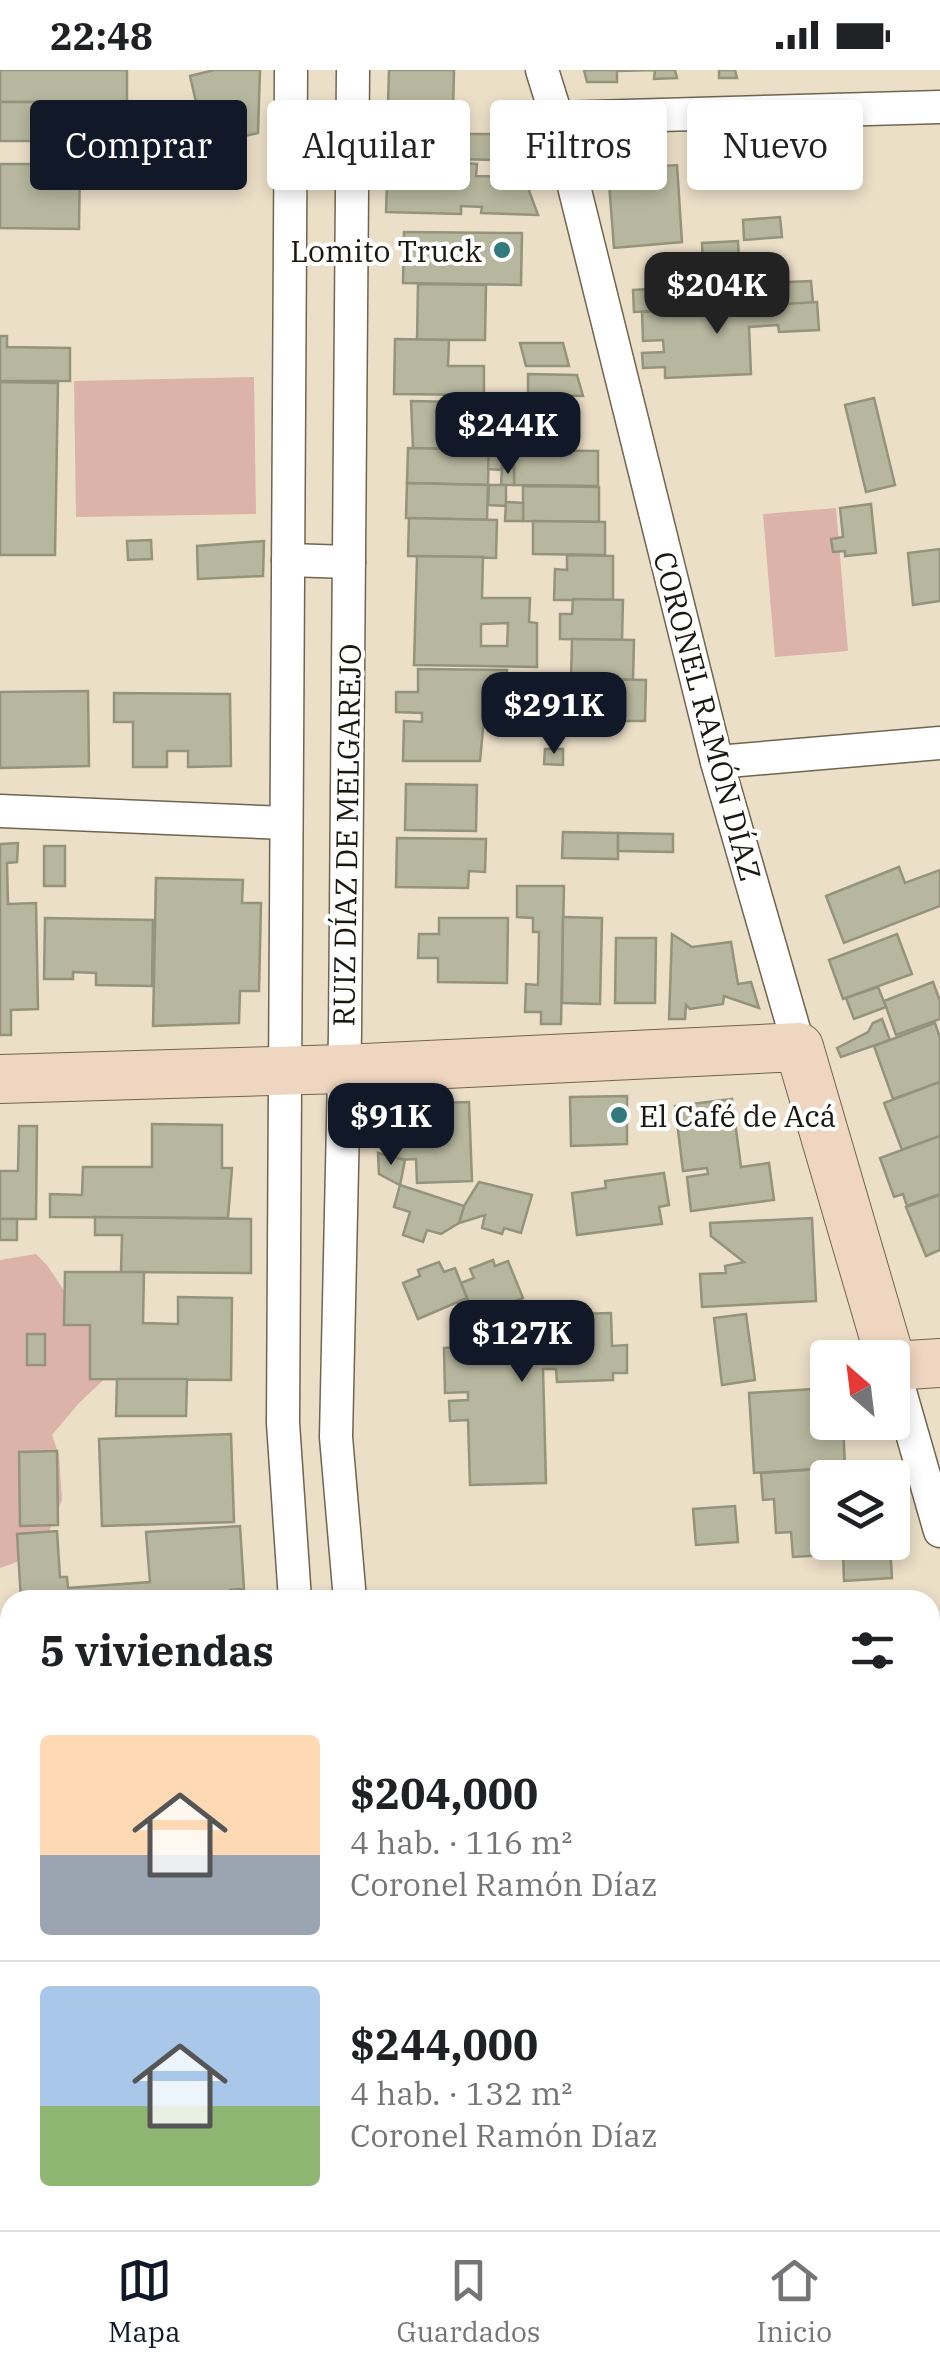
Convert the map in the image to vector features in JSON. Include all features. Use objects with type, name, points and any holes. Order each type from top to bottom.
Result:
[{"type":"street","name":"RUIZ DÍAZ DE MELGAREJO","points":[[291,70],[291,100]]},
{"type":"street","name":"RUIZ DÍAZ DE MELGAREJO","points":[[353,70],[353,100]]},
{"type":"street","name":"CORONEL RAMÓN DÍAZ","points":[[542,70],[551,100]]},
{"type":"street","points":[[667,115],[940,107]]},
{"type":"street","name":"RUIZ DÍAZ DE MELGAREJO","points":[[290,190],[283,1423],[294,1590]]},
{"type":"street","name":"RUIZ DÍAZ DE MELGAREJO","points":[[349,1590],[336,1437],[352,190]]},
{"type":"street","name":"CORONEL RAMÓN DÍAZ","points":[[575,190],[718,762],[885,1340]]},
{"type":"street","points":[[288,560],[348,562]]},
{"type":"street","points":[[718,762],[940,743]]},
{"type":"street","points":[[0,811],[286,823]]},
{"type":"street","points":[[0,1079],[343,1069],[799,1047]]},
{"type":"street","points":[[910,1365],[940,1363]]},
{"type":"street","points":[[910,1426],[940,1531]]},
{"type":"street","points":[[290,1540],[344,1540]]},
{"type":"shaded area","points":[[254,377],[256,514],[76,517],[74,381]]},
{"type":"shaded area","points":[[836,508],[848,651],[775,657],[763,514]]},
{"type":"shaded area","points":[[36,1254],[79,1313],[104,1332],[114,1370],[52,1435],[59,1455],[62,1500],[40,1554],[0,1568],[0,1260]]},
{"type":"building","points":[[0,70],[127,70],[127,100],[0,102]]},
{"type":"building","points":[[214,70],[260,70],[258,133],[247,135],[247,100],[196,100],[190,76]]},
{"type":"building","points":[[389,70],[454,70],[453,100],[388,100]]},
{"type":"building","points":[[584,70],[655,70],[617,71],[617,82],[587,82]]},
{"type":"building","points":[[655,70],[675,70],[677,78],[654,79]]},
{"type":"building","points":[[719,70],[735,70],[737,78],[719,78]]},
{"type":"building","points":[[0,102],[30,102],[30,141],[0,141]]},
{"type":"building","points":[[470,134],[490,134],[490,160],[470,159]]},
{"type":"building","points":[[470,163],[477,164],[476,176],[490,176],[490,190],[529,190],[538,215],[481,213],[482,207],[461,206],[461,214],[386,212],[387,190],[470,190]]},
{"type":"building","points":[[0,164],[30,164],[30,190],[80,190],[79,229],[0,228]]},
{"type":"building","points":[[677,165],[682,242],[614,248],[610,190],[667,190],[667,166]]},
{"type":"building","points":[[780,217],[782,237],[744,240],[743,220]]},
{"type":"building","points":[[404,232],[522,233],[521,285],[403,283]]},
{"type":"building","points":[[738,241],[740,284],[811,281],[813,303],[634,312],[633,290],[704,286],[702,243]]},
{"type":"building","points":[[418,284],[486,285],[485,340],[417,340]]},
{"type":"building","points":[[817,302],[819,330],[779,332],[778,325],[749,327],[751,374],[665,378],[665,367],[643,368],[642,353],[664,352],[663,340],[643,341],[642,312]]},
{"type":"building","points":[[0,336],[7,336],[7,347],[70,348],[70,381],[0,381]]},
{"type":"building","points":[[395,339],[449,340],[448,366],[484,366],[484,395],[394,394]]},
{"type":"building","points":[[520,343],[563,343],[569,366],[526,366]]},
{"type":"building","points":[[528,374],[577,375],[583,396],[528,395]]},
{"type":"building","points":[[0,382],[58,383],[55,555],[0,555]]},
{"type":"building","points":[[459,395],[519,396],[518,450],[461,450],[461,441],[453,441],[453,449],[413,448],[411,401],[459,402]]},
{"type":"building","points":[[874,398],[895,485],[866,492],[845,405]]},
{"type":"building","points":[[408,448],[489,450],[488,485],[407,483]]},
{"type":"building","points":[[489,450],[502,450],[502,470],[488,469]]},
{"type":"building","points":[[514,450],[598,451],[598,486],[514,485]]},
{"type":"building","points":[[502,468],[514,468],[514,485],[501,485]]},
{"type":"building","points":[[407,483],[488,485],[487,520],[406,518]]},
{"type":"building","points":[[489,485],[506,485],[506,506],[488,505]]},
{"type":"building","points":[[523,486],[599,487],[599,522],[523,521]]},
{"type":"building","points":[[506,502],[523,503],[523,521],[505,521]]},
{"type":"building","points":[[871,504],[876,553],[845,556],[845,551],[833,552],[831,539],[843,537],[840,508]]},
{"type":"building","points":[[409,518],[497,520],[496,558],[408,556]]},
{"type":"building","points":[[533,521],[605,522],[605,555],[533,554]]},
{"type":"building","points":[[151,540],[152,559],[128,560],[127,541]]},
{"type":"building","points":[[264,541],[263,576],[198,579],[197,546]]},
{"type":"building","points":[[940,549],[940,601],[913,605],[908,553]]},
{"type":"building","points":[[567,555],[613,556],[613,600],[554,600],[555,569],[567,570]]},
{"type":"building","points":[[417,556],[483,557],[482,598],[530,598],[529,622],[537,623],[537,667],[414,665]],"holes":[[[508,623],[507,646],[481,646],[481,624]]]},
{"type":"building","points":[[573,599],[623,600],[622,640],[560,639],[560,614],[572,614]]},
{"type":"building","points":[[572,639],[634,640],[633,680],[571,679]]},
{"type":"building","points":[[418,669],[507,670],[501,719],[484,719],[480,761],[403,761],[404,721],[422,722],[422,713],[396,712],[396,692],[418,692]]},
{"type":"building","points":[[585,679],[646,680],[645,721],[585,721]]},
{"type":"building","points":[[88,691],[89,766],[0,768],[0,692]]},
{"type":"building","points":[[114,693],[230,694],[231,766],[188,767],[188,751],[167,751],[167,767],[133,767],[133,722],[114,722]]},
{"type":"building","points":[[545,749],[563,749],[563,765],[544,764]]},
{"type":"building","points":[[406,784],[477,785],[476,831],[405,830]]},
{"type":"building","points":[[563,832],[618,833],[618,859],[562,858]]},
{"type":"building","points":[[618,833],[673,834],[673,852],[618,851]]},
{"type":"building","points":[[397,838],[486,839],[485,872],[469,871],[468,888],[396,887]]},
{"type":"building","points":[[18,843],[17,862],[7,863],[8,904],[36,903],[38,1009],[11,1010],[11,1035],[0,1035],[0,844]]},
{"type":"building","points":[[44,846],[65,846],[65,886],[44,886]]},
{"type":"building","points":[[899,867],[905,883],[940,870],[940,906],[844,943],[826,896]]},
{"type":"building","points":[[156,878],[243,880],[242,903],[261,903],[259,991],[240,991],[239,1023],[153,1026]]},
{"type":"building","points":[[517,886],[564,886],[561,1024],[541,1024],[541,1012],[525,1012],[526,984],[538,985],[539,932],[533,932],[533,918],[517,917]]},
{"type":"building","points":[[563,917],[602,918],[600,1004],[562,1003]]},
{"type":"building","points":[[45,918],[153,920],[152,986],[96,985],[96,973],[73,972],[73,979],[44,979]]},
{"type":"building","points":[[439,918],[508,918],[507,983],[438,982],[438,958],[418,958],[419,934],[439,934]]},
{"type":"building","points":[[672,934],[692,947],[731,942],[738,984],[751,982],[759,1008],[724,996],[723,1004],[690,1009],[686,1005],[685,1019],[669,1019]]},
{"type":"building","points":[[897,934],[912,974],[843,999],[829,960]]},
{"type":"building","points":[[616,938],[656,938],[655,1003],[615,1003]]},
{"type":"building","points":[[933,982],[940,1001],[940,1019],[896,1035],[884,1001]]},
{"type":"building","points":[[878,987],[886,1007],[854,1019],[846,998]]},
{"type":"building","points":[[882,1019],[890,1040],[841,1057],[837,1048],[868,1032],[873,1023]]},
{"type":"building","points":[[935,1023],[940,1038],[940,1082],[893,1099],[874,1046]]},
{"type":"building","points":[[940,1082],[940,1136],[902,1150],[884,1103]]},
{"type":"building","points":[[627,1096],[627,1144],[571,1146],[570,1097]]},
{"type":"building","points":[[732,1099],[741,1167],[769,1163],[774,1200],[691,1211],[687,1177],[708,1174],[707,1168],[683,1171],[675,1106]]},
{"type":"building","points":[[469,1102],[472,1181],[417,1183],[416,1159],[396,1160],[394,1104]]},
{"type":"building","points":[[152,1124],[222,1125],[222,1168],[232,1168],[228,1218],[50,1217],[50,1194],[82,1195],[83,1167],[152,1167]]},
{"type":"building","points":[[19,1126],[37,1126],[36,1219],[0,1219],[0,1171],[18,1171]]},
{"type":"building","points":[[940,1136],[940,1194],[907,1206],[903,1194],[894,1197],[880,1158]]},
{"type":"building","points":[[378,1153],[405,1160],[400,1185],[379,1174]]},
{"type":"building","points":[[664,1173],[669,1205],[659,1207],[662,1224],[577,1235],[572,1193],[606,1188],[605,1181]]},
{"type":"building","points":[[479,1182],[532,1195],[521,1233],[504,1228],[502,1234],[482,1228],[485,1215],[459,1223]]},
{"type":"building","points":[[400,1185],[464,1206],[459,1223],[441,1234],[427,1230],[423,1242],[403,1235],[410,1212],[394,1207]]},
{"type":"building","points":[[940,1195],[940,1250],[926,1256],[906,1207]]},
{"type":"building","points":[[95,1217],[251,1219],[251,1273],[121,1272],[122,1235],[95,1235]]},
{"type":"building","points":[[812,1218],[816,1301],[702,1307],[700,1274],[726,1273],[725,1266],[744,1262],[711,1236],[710,1223]]},
{"type":"building","points":[[0,1219],[17,1219],[17,1240],[0,1240]]},
{"type":"building","points":[[493,1260],[495,1266],[508,1261],[523,1298],[489,1312],[486,1307],[473,1312],[461,1283],[474,1278],[470,1269]]},
{"type":"building","points":[[439,1262],[444,1272],[455,1268],[467,1298],[418,1319],[403,1283],[420,1276],[418,1270]]},
{"type":"building","points":[[65,1272],[144,1272],[143,1323],[178,1324],[178,1297],[232,1298],[231,1380],[90,1379],[90,1325],[64,1325]]},
{"type":"building","points":[[611,1313],[612,1346],[627,1345],[627,1373],[613,1373],[613,1380],[557,1382],[556,1369],[543,1369],[546,1483],[470,1485],[468,1420],[450,1421],[449,1401],[468,1400],[468,1392],[445,1393],[444,1348],[467,1347],[466,1317]]},
{"type":"building","points":[[746,1314],[755,1380],[722,1385],[714,1318]]},
{"type":"building","points":[[27,1334],[45,1334],[45,1365],[27,1365]]},
{"type":"building","points":[[117,1379],[187,1379],[186,1416],[116,1416]]},
{"type":"building","points":[[810,1389],[810,1440],[844,1440],[845,1460],[810,1460],[810,1469],[754,1473],[749,1393]]},
{"type":"building","points":[[231,1434],[234,1522],[102,1526],[99,1439]]},
{"type":"building","points":[[57,1451],[58,1525],[20,1526],[19,1452]]},
{"type":"building","points":[[810,1470],[810,1556],[793,1557],[791,1532],[776,1533],[774,1499],[763,1500],[761,1473]]},
{"type":"building","points":[[735,1506],[738,1542],[696,1545],[693,1509]]},
{"type":"building","points":[[240,1526],[244,1589],[20,1590],[17,1534],[57,1531],[60,1577],[67,1577],[68,1588],[150,1582],[146,1532]]},
{"type":"building","points":[[843,1560],[891,1560],[892,1578],[844,1581]]},
{"type":"place","name":"Lomito Truck","points":[[502,250]]},
{"type":"place","name":"El Café de Acá","points":[[619,1115]]}]
